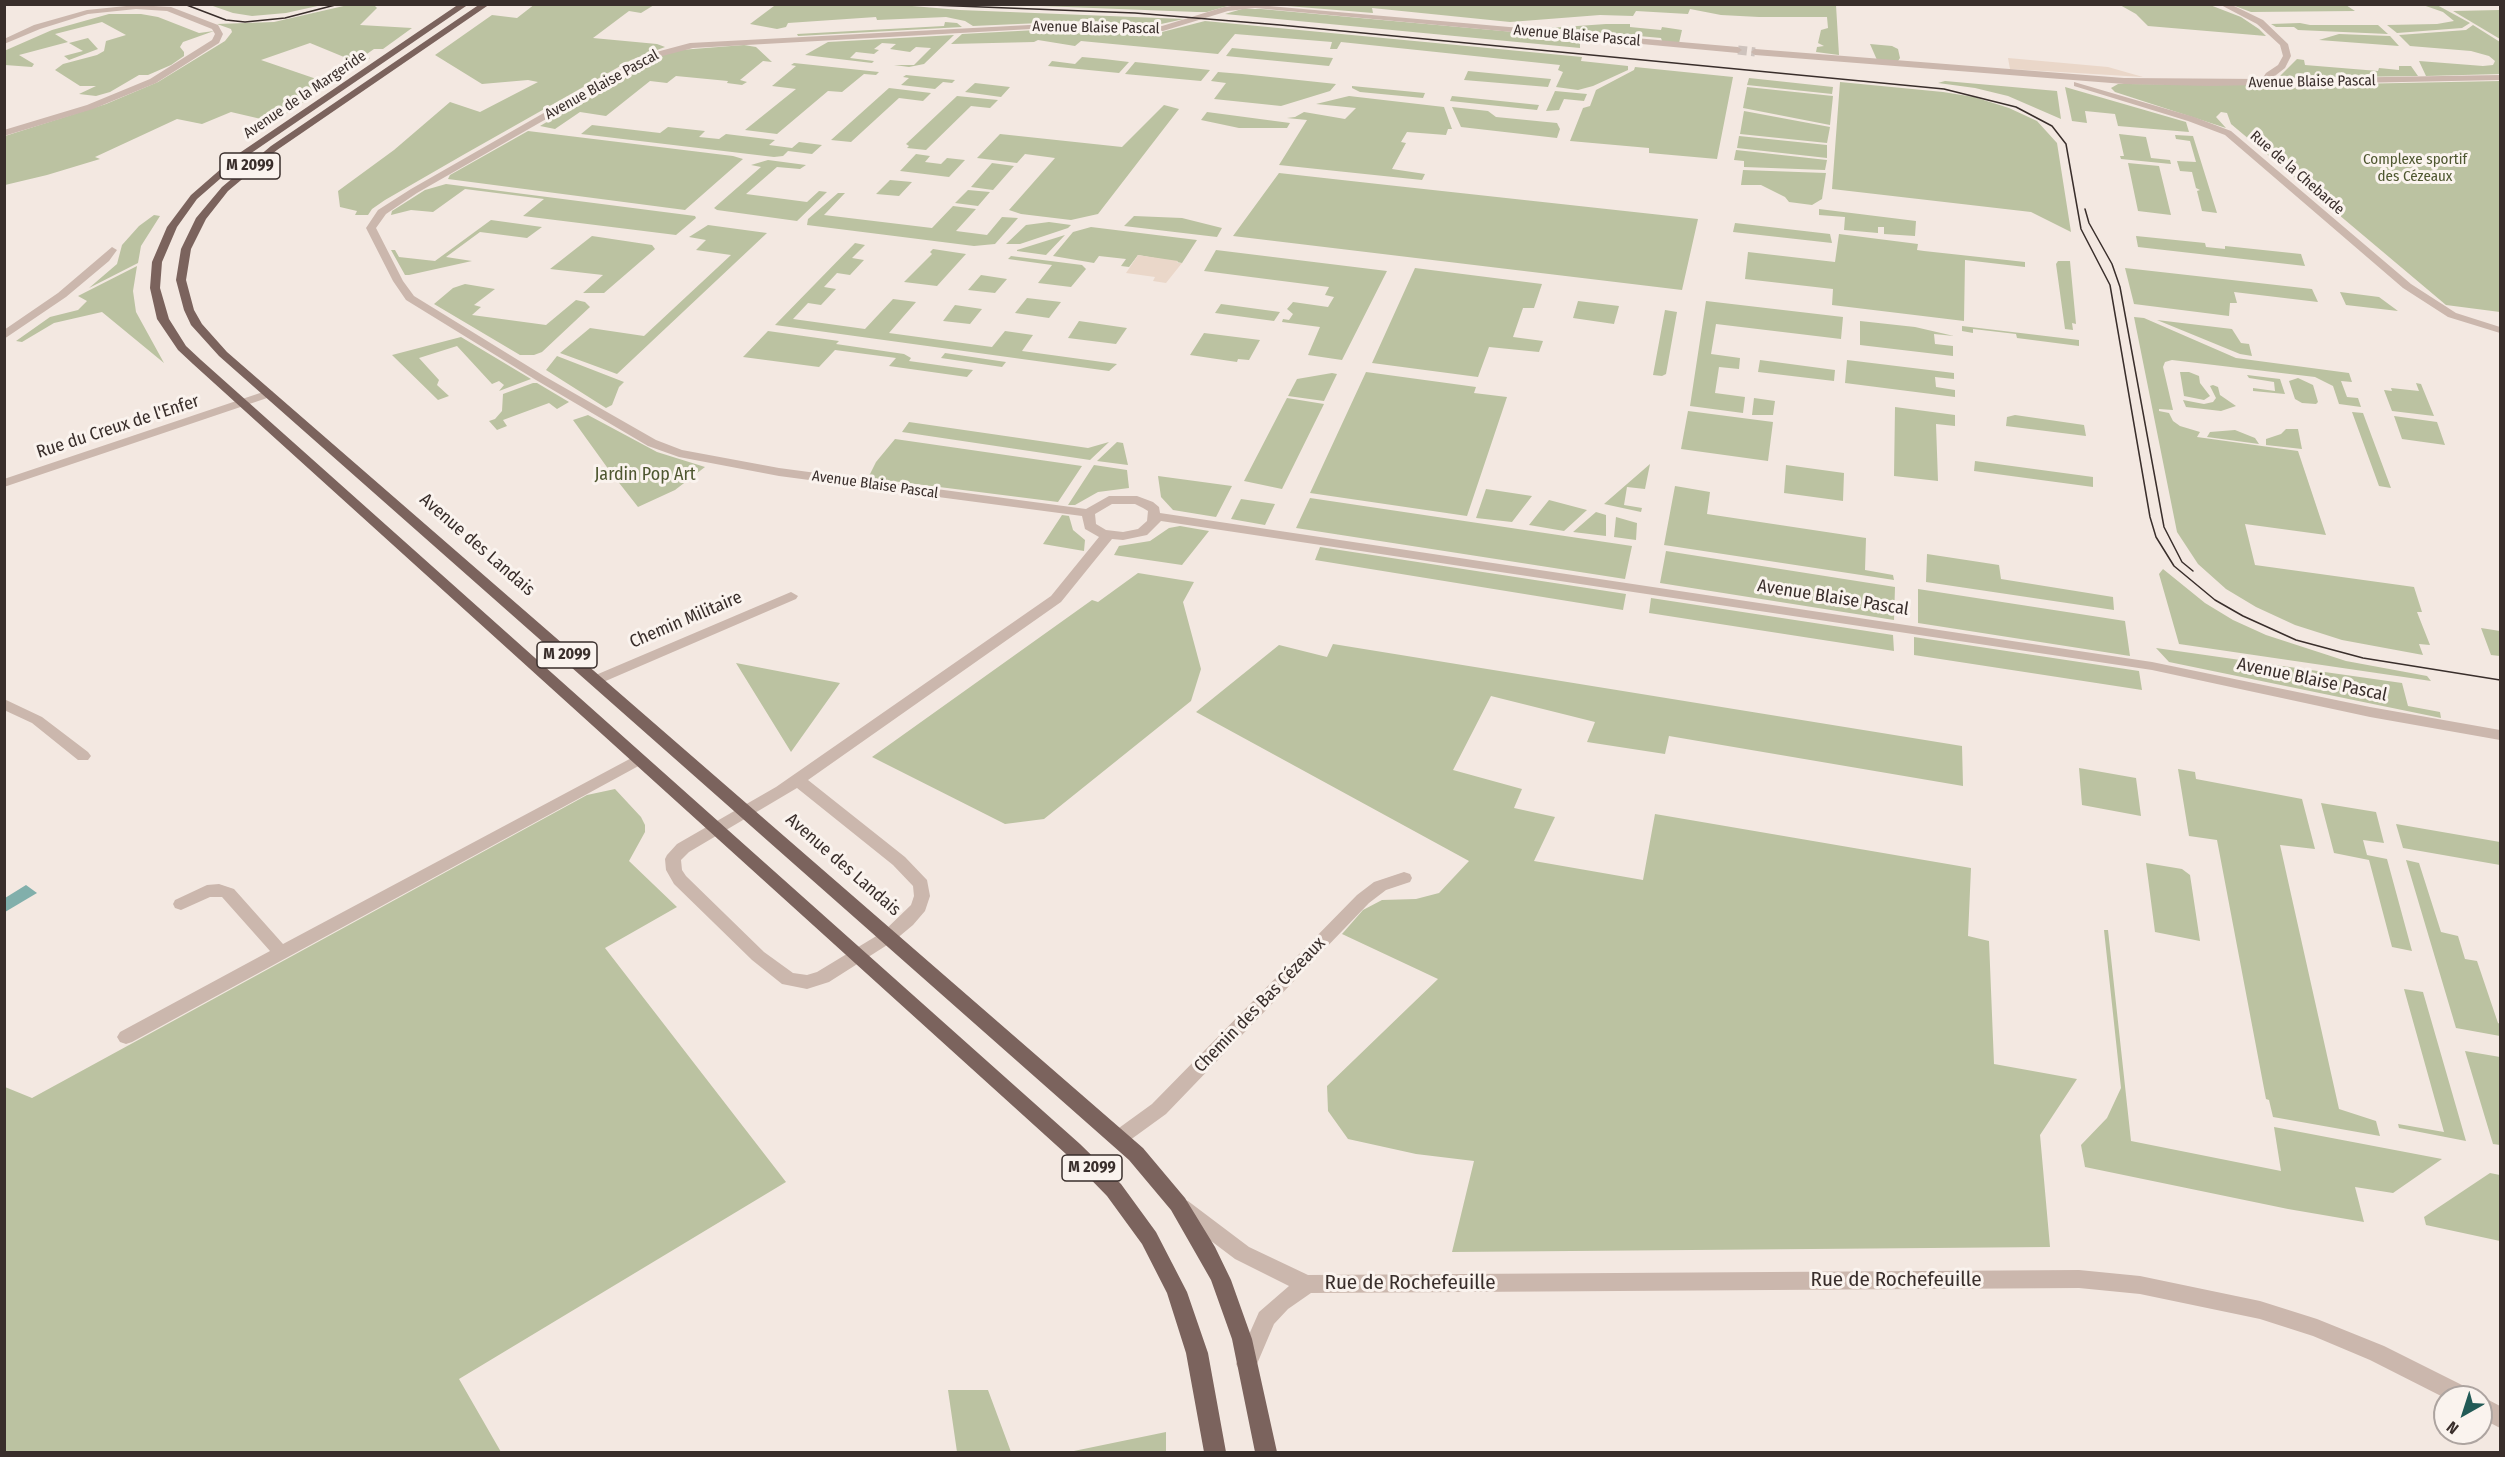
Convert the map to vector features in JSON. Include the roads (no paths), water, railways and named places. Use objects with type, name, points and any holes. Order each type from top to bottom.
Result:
[{"type":"main road","name":"Avenue de la Margeride","points":[[242,404],[182,348],[163,319],[157,303],[155,273],[164,242],[172,227],[199,192],[241,156],[465,4]]},
{"type":"main road","name":"Avenue de la Margeride","points":[[269,394],[208,340],[189,310],[181,280],[182,264],[192,233],[212,203],[256,161],[486,4]]},
{"type":"main road","name":"Avenue des Landais","points":[[269,394],[1119,1138],[1144,1163],[1178,1204],[1208,1253],[1221,1280],[1242,1339],[1266,1452]]},
{"type":"main road","name":"M 2099","points":[[242,404],[1073,1149],[1114,1190],[1132,1213],[1159,1256],[1177,1292],[1197,1353],[1215,1452]]},
{"type":"street","points":[[2223,4],[2260,22],[2284,44],[2287,56],[2282,66],[2269,75],[2265,82]]},
{"type":"street","name":"Avenue Blaise Pascal","points":[[1738,50],[1256,6],[1227,9],[1163,29],[1066,25],[693,45],[648,57],[414,191],[382,212],[371,228],[398,281],[410,298],[540,378],[652,443],[679,453],[863,485],[1089,513],[1099,504],[1109,500],[1130,499],[1148,505],[1156,516],[2152,666],[2370,712],[2500,735]]},
{"type":"street","points":[[4,42],[37,27],[87,12],[136,7],[168,9],[215,27],[219,34],[216,41],[153,81],[80,110],[4,133]]},
{"type":"street","name":"Avenue Blaise Pascal","points":[[1755,52],[2124,81],[2265,82],[2500,78]]},
{"type":"street","name":"Rue de la Chebarde","points":[[2054,77],[2191,119],[2228,133],[2414,292],[2452,315],[2500,330]]},
{"type":"street","name":"Avenue Blaise Pascal","points":[[2092,88],[2124,81]]},
{"type":"street","points":[[4,336],[62,295],[105,259],[112,250]]},
{"type":"street","name":"Rue du Creux de l'Enfer","points":[[4,483],[269,394]]},
{"type":"street","points":[[1089,513],[1090,526],[1108,535],[1123,536],[1150,528],[1156,516]]},
{"type":"street","points":[[798,780],[899,861],[921,885],[922,896],[919,907],[889,936],[823,977],[807,982],[788,979],[777,972],[688,889],[674,870],[673,859],[677,853],[798,780],[1059,596],[1108,535]]},
{"type":"street","name":"Chemin Militaire","points":[[596,680],[791,596]]},
{"type":"street","points":[[4,704],[37,720],[83,756]]},
{"type":"street","points":[[126,1037],[639,759]]},
{"type":"street","name":"Chemin des Bas Cézeaux","points":[[1119,1138],[1159,1109],[1363,899],[1380,886],[1404,878]]},
{"type":"street","points":[[181,904],[207,891],[219,890],[228,893],[281,953]]},
{"type":"street","name":"Rue de Rochefeuille","points":[[1178,1204],[1242,1253],[1264,1266],[1307,1284],[2030,1279],[2115,1281],[2190,1294],[2260,1310],[2317,1328],[2377,1353],[2440,1385]]},
{"type":"street","name":"Rue de Rochefeuille","points":[[1248,1364],[1266,1318],[1281,1303],[1307,1284]]},
{"type":"water","points":[[26,885],[37,893],[5,912],[5,898]]},
{"type":"tunnel","points":[[1738,50],[1755,52]]},
{"type":"tram line","points":[[184,4],[226,20],[245,22],[285,18],[339,4]]},
{"type":"tram line","points":[[906,4],[1135,13],[1280,25],[1944,89],[2016,107],[2052,126],[2066,144],[2081,229],[2110,285],[2150,517],[2156,537],[2174,566],[2215,600],[2243,616],[2296,640],[2363,658],[2500,680]]},
{"type":"tram line","points":[[2085,209],[2089,223],[2112,264],[2120,287],[2164,527],[2182,562],[2193,571]]},
{"type":"park label","name":"Complexe sportif des Cézeaux","points":[[2415,168]]},
{"type":"park label","name":"Jardin Pop Art","points":[[645,475]]}]
